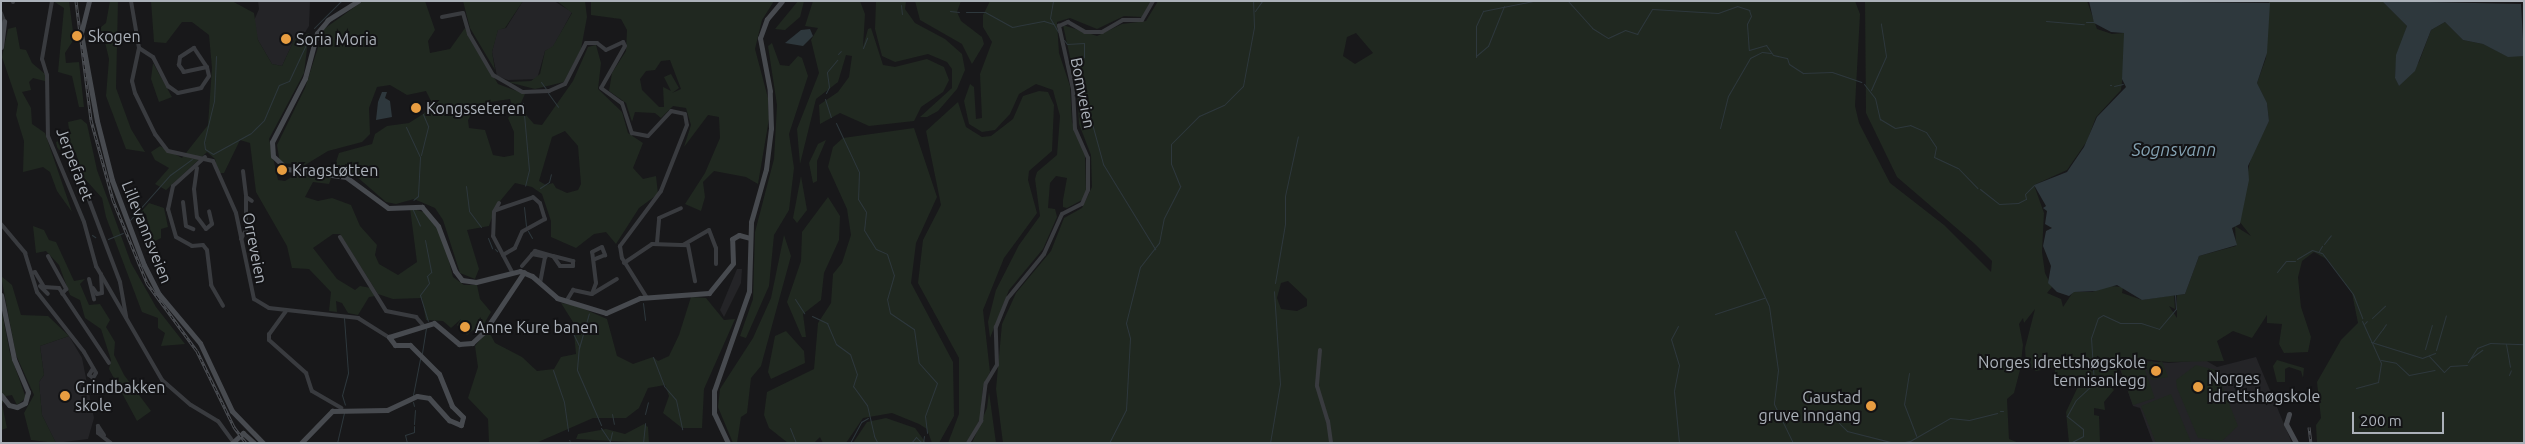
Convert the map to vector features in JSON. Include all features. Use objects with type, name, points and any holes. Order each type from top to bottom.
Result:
[{"type":"street","name":"Jerpefaret","points":[[52,1],[42,59],[47,75],[48,136],[101,274],[162,380],[191,405],[218,421],[232,441]]},
{"type":"street","name":"Lillevannsveien","points":[[89,1],[81,34],[97,121],[112,180],[146,271],[159,294],[200,343],[235,416],[263,443]]},
{"type":"street","points":[[131,1],[139,48],[133,85],[155,134],[170,152],[205,158],[197,168],[170,191],[170,224],[181,241],[206,248],[211,286],[223,306]]},
{"type":"street","points":[[358,1],[328,20],[317,32],[305,78],[272,142],[275,160],[287,169],[346,177],[388,208],[422,207],[438,226],[455,271],[462,280],[476,282],[512,272],[524,272],[556,296],[604,313],[647,298],[680,292],[709,293],[733,262],[733,238],[750,238]]},
{"type":"street","points":[[728,443],[715,415],[713,395],[746,301],[750,238],[770,134],[770,91],[760,38],[767,19],[782,1]]},
{"type":"street","name":"Bomveien","points":[[968,443],[981,421],[986,383],[997,365],[996,327],[1008,298],[1044,254],[1061,215],[1082,204],[1088,190],[1088,158],[1075,129],[1073,89],[1060,26],[1068,22],[1083,32],[1102,32],[1123,20],[1142,20],[1153,1]]},
{"type":"street","points":[[1,13],[4,21],[1,47]]},
{"type":"street","points":[[442,17],[463,13],[470,34],[493,74],[523,92],[549,91],[565,84],[586,43],[598,43],[606,50],[623,42],[625,46],[601,88],[622,103],[632,133],[648,136],[671,111],[686,114],[687,125],[660,192],[622,241],[624,263],[647,298]]},
{"type":"street","points":[[139,48],[153,56],[168,86],[178,93],[201,88],[209,76],[207,67],[194,48],[179,60],[184,72],[207,67]]},
{"type":"street","name":"Orreveien","points":[[205,158],[212,158],[218,178],[232,200],[252,296],[265,308],[352,316],[389,337]]},
{"type":"street","points":[[197,168],[194,189],[197,216],[207,229],[212,224],[209,211]]},
{"type":"street","points":[[241,239],[245,235],[246,197],[243,171]]},
{"type":"street","points":[[246,197],[252,201]]},
{"type":"street","points":[[496,210],[533,197],[540,203],[545,219],[522,232],[516,248],[503,255]]},
{"type":"street","name":"Jerpefaret","points":[[88,200],[120,282],[126,317]]},
{"type":"street","points":[[183,202],[187,218],[186,226],[193,229]]},
{"type":"street","points":[[499,203],[496,210],[493,236],[512,272]]},
{"type":"street","points":[[657,243],[659,218],[681,208]]},
{"type":"street","points":[[187,218],[197,216]]},
{"type":"street","points":[[1,224],[15,236],[39,282],[48,291],[56,285],[109,363]]},
{"type":"street","points":[[683,245],[709,230],[716,248],[716,264]]},
{"type":"street","points":[[340,237],[386,311],[416,317],[423,324]]},
{"type":"street","points":[[624,263],[646,246],[657,243],[683,245],[690,248],[695,281]]},
{"type":"street","points":[[522,266],[532,254],[549,256],[573,261],[573,266],[560,266],[549,256]]},
{"type":"street","points":[[48,256],[66,290],[65,295],[62,294]]},
{"type":"street","points":[[540,283],[549,256]]},
{"type":"street","points":[[592,294],[596,282],[595,259]]},
{"type":"street","points":[[33,272],[37,292],[78,341],[92,370]]},
{"type":"street","points":[[301,443],[324,415],[341,408],[387,410],[424,396],[454,424],[463,422],[463,417],[452,406],[433,368],[410,345],[395,345],[389,337],[423,324],[437,324],[456,342],[472,343],[484,332],[524,272]]},
{"type":"street","points":[[89,279],[97,294],[102,293],[101,274]]},
{"type":"street","points":[[567,300],[573,290],[592,294],[617,279]]},
{"type":"street","points":[[93,288],[94,299]]},
{"type":"street","points":[[1,295],[13,355],[28,392],[26,402],[17,407],[9,405],[1,395]]},
{"type":"street","points":[[286,311],[269,334],[269,340],[306,373],[312,391],[341,408]]},
{"type":"street","points":[[1320,350],[1317,386],[1331,443]]},
{"type":"street","points":[[2289,414],[2286,426],[2296,443]]},
{"type":"street","points":[[232,441],[244,433],[254,443]]},
{"type":"street","points":[[104,435],[111,443]]},
{"type":"shaded area","points":[[53,1],[69,1],[74,39],[65,53],[66,63],[79,62],[84,107],[79,107],[72,76],[58,72],[64,8]]},
{"type":"shaded area","points":[[110,1],[118,1],[116,88],[131,129],[145,152],[126,149],[106,96],[109,59],[105,42],[96,31],[106,23]]},
{"type":"shaded area","points":[[151,1],[232,1],[254,13],[258,40],[272,64],[282,66],[295,38],[309,33],[304,73],[269,139],[278,180],[285,181],[298,173],[332,176],[329,184],[313,182],[305,197],[318,201],[332,198],[351,205],[360,226],[377,245],[375,255],[379,264],[398,275],[417,262],[410,208],[427,213],[443,238],[453,277],[464,285],[477,285],[480,299],[491,312],[478,334],[473,330],[467,335],[457,325],[461,319],[451,328],[443,321],[426,320],[422,298],[393,299],[378,294],[340,234],[333,234],[313,248],[337,279],[355,290],[360,286],[371,288],[375,296],[369,297],[358,315],[348,313],[342,303],[336,301],[337,312],[329,311],[331,292],[309,269],[292,268],[287,246],[256,192],[250,143],[240,140],[224,173],[218,173],[215,159],[207,152],[166,190],[155,184],[169,168],[155,160],[151,152],[160,146],[182,158],[208,125],[212,68],[209,35],[192,22],[182,22],[166,43],[154,42]]},
{"type":"shaded area","name":"Soria Moria","points":[[258,1],[310,1],[309,26],[304,34],[295,38],[282,66],[272,64],[258,40],[253,23],[259,9]]},
{"type":"shaded area","points":[[363,1],[425,1],[435,30],[428,41],[430,53],[450,49],[465,28],[498,84],[525,94],[519,107],[534,124],[542,125],[573,81],[588,47],[596,45],[601,63],[598,89],[622,112],[628,133],[643,143],[633,168],[643,179],[656,176],[658,194],[639,208],[616,244],[606,232],[594,234],[576,248],[551,237],[551,221],[542,194],[532,187],[515,183],[496,206],[489,226],[467,230],[479,269],[475,279],[460,273],[443,220],[435,208],[414,199],[396,204],[386,202],[356,176],[335,165],[339,153],[372,144],[375,134],[387,126],[409,123],[423,114],[433,105],[426,91],[407,95],[390,85],[377,87],[369,108],[370,134],[362,142],[328,151],[305,165],[280,163],[277,145],[305,88],[324,29]],"holes":[[[510,99],[514,111],[508,118],[514,132],[514,155],[504,157],[493,155],[485,130],[469,128],[468,120],[477,104]],[[565,131],[578,146],[581,184],[578,190],[567,193],[556,188],[553,183],[546,185],[539,181],[552,137]]]},
{"type":"shaded area","points":[[463,1],[523,1],[505,28],[498,30],[492,52],[495,70],[470,28]]},
{"type":"shaded area","points":[[523,1],[554,1],[572,12],[553,47],[545,51],[537,79],[508,80],[497,76],[492,52],[498,29],[506,28]]},
{"type":"shaded area","points":[[557,1],[585,1],[587,17],[581,49],[564,82],[535,89],[508,82],[531,81],[540,74],[545,51],[553,46],[572,13]]},
{"type":"shaded area","points":[[591,1],[774,1],[762,20],[755,49],[768,98],[769,119],[758,184],[746,177],[714,171],[703,182],[705,197],[701,211],[685,204],[705,173],[720,138],[719,117],[708,115],[684,147],[691,125],[686,108],[673,106],[661,118],[655,113],[635,112],[632,122],[626,103],[609,91],[612,73],[626,51],[627,30],[621,19],[591,15]],"holes":[[[670,60],[681,89],[672,93],[679,88],[671,74],[664,77],[671,91],[663,87],[664,107],[659,107],[642,90],[640,79],[646,71],[655,70],[661,61]]]},
{"type":"shaded area","points":[[798,1],[804,1],[800,17],[785,30],[775,29]]},
{"type":"shaded area","points":[[813,1],[860,1],[865,14],[863,47],[868,29],[871,28],[883,65],[895,67],[927,59],[944,67],[949,80],[943,92],[921,107],[914,121],[869,126],[840,113],[820,124],[819,105],[838,92],[849,77],[852,56],[846,55],[838,82],[816,99],[800,164],[797,129],[819,73],[811,40],[818,28],[805,26]]},
{"type":"shaded area","points":[[876,1],[906,1],[905,9],[915,23],[945,39],[962,54],[965,70],[957,89],[938,111],[927,117],[920,117],[952,88],[952,69],[947,62],[928,54],[895,62],[882,56],[875,29]]},
{"type":"shaded area","points":[[915,1],[961,1],[957,12],[961,21],[982,37],[984,44],[972,64],[962,44],[920,20]]},
{"type":"shaded area","points":[[990,1],[1151,1],[1142,17],[1124,16],[1097,29],[1070,18],[1057,22],[1059,53],[1070,86],[1072,122],[1085,154],[1086,191],[1084,199],[1067,208],[1063,207],[1063,200],[1067,178],[1056,176],[1050,183],[1048,208],[1055,209],[1057,217],[1043,249],[1009,290],[990,338],[988,322],[996,290],[1019,245],[1040,216],[1035,179],[1037,172],[1057,155],[1060,116],[1053,90],[1036,84],[1019,94],[1010,114],[995,130],[982,132],[969,124],[964,101],[970,84],[974,87],[976,119],[982,118],[980,74],[992,42],[983,27],[983,15]]},
{"type":"shaded area","points":[[1158,1],[1855,1],[1860,14],[1855,106],[1859,123],[1890,183],[1944,225],[1991,272],[1992,261],[1897,177],[1866,113],[1865,1],[2087,1],[2097,29],[2112,34],[2124,33],[2125,59],[2121,90],[2096,117],[2087,141],[2067,170],[2034,185],[2044,213],[2042,252],[2045,273],[2052,287],[2047,293],[2061,299],[2063,307],[2073,292],[2092,292],[2110,286],[2123,287],[2122,293],[2142,300],[2174,295],[2175,309],[2169,306],[2177,318],[2177,295],[2185,294],[2199,256],[2236,246],[2235,226],[2251,236],[2239,221],[2239,214],[2251,157],[2269,121],[2267,103],[2257,83],[2266,58],[2269,1],[2382,1],[2407,26],[2396,64],[2395,78],[2399,86],[2419,62],[2431,30],[2445,22],[2463,40],[2483,44],[2507,56],[2524,56],[2524,443],[2317,443],[2316,425],[2321,418],[2317,382],[2341,340],[2358,323],[2352,293],[2328,260],[2314,252],[2302,261],[2298,277],[2301,307],[2311,337],[2308,352],[2284,353],[2279,344],[2282,324],[2267,323],[2267,315],[2252,338],[2233,331],[2217,341],[2224,361],[2168,362],[2136,358],[2119,365],[2114,379],[2108,384],[2114,390],[2104,402],[2105,410],[2094,408],[2094,415],[2099,416],[2100,443],[2069,443],[2066,412],[2083,376],[2055,376],[2055,367],[2062,364],[2066,352],[2052,368],[2036,371],[2026,364],[2025,348],[2035,309],[2024,323],[2023,318],[2019,324],[2023,345],[2020,370],[2014,393],[2007,399],[2009,439],[2019,443],[1003,443],[996,389],[1002,324],[1016,293],[1051,251],[1064,218],[1082,208],[1092,187],[1091,155],[1079,124],[1077,89],[1063,25],[1097,36],[1122,24],[1146,21]],"holes":[[[1356,33],[1373,53],[1355,64],[1343,56],[1347,37]],[[1288,281],[1307,299],[1307,306],[1297,311],[1281,309],[1277,298],[1281,283]]]},
{"type":"shaded area","points":[[16,27],[20,49],[26,50],[32,63],[45,74],[45,81],[33,78],[29,82],[31,90],[22,92],[31,108],[32,124],[45,133],[72,212],[57,191],[50,172],[43,167],[23,172],[24,141],[16,115],[18,104],[2,57],[8,29]]},
{"type":"shaded area","points":[[772,43],[780,65],[789,66],[798,56],[802,58],[808,76],[789,134],[794,168],[789,210],[774,235],[769,286],[746,338],[740,336],[753,299],[755,232],[774,159],[777,105],[768,46]]},
{"type":"shaded area","points":[[153,63],[172,97],[159,102],[151,79]]},
{"type":"shaded area","points":[[1039,91],[1048,92],[1054,105],[1052,151],[1029,171],[1028,180],[1037,213],[1004,258],[983,310],[990,372],[983,387],[980,419],[967,443],[948,443],[959,414],[959,358],[918,283],[923,240],[941,205],[926,131],[958,102],[966,127],[982,137],[991,136],[1013,119],[1023,96]]},
{"type":"shaded area","points":[[81,119],[87,124],[97,170],[131,263],[156,307],[185,344],[161,346],[165,333],[158,328],[158,318],[142,312],[106,217],[102,198],[76,169],[80,167],[76,153],[67,146],[59,150],[57,147],[56,142],[70,137],[68,122]]},
{"type":"shaded area","points":[[914,128],[937,197],[916,243],[911,283],[953,362],[954,416],[939,443],[932,443],[927,429],[892,413],[863,418],[846,443],[823,443],[820,437],[814,443],[788,443],[769,428],[764,415],[767,392],[814,369],[818,323],[831,303],[833,274],[842,263],[851,235],[847,209],[828,167],[833,147],[843,138]]},
{"type":"shaded area","points":[[826,140],[817,161],[817,181],[813,183],[809,163],[818,144]]},
{"type":"shaded area","points":[[801,176],[807,210],[797,223],[793,218]]},
{"type":"shaded area","points":[[828,197],[840,216],[839,240],[824,273],[821,300],[803,314],[806,337],[802,337],[787,302],[801,261],[802,232]]},
{"type":"shaded area","points":[[149,203],[164,208],[168,227],[161,229],[161,238],[153,242],[146,214],[141,212]]},
{"type":"shaded area","points":[[33,226],[44,230],[49,240],[56,242],[74,281],[85,279],[80,284],[89,305],[100,304],[110,320],[106,327],[115,342],[114,355],[124,375],[151,411],[137,421],[109,369],[111,360],[101,329],[85,318],[80,300],[70,295],[59,265],[46,251],[36,253]]},
{"type":"shaded area","points":[[784,235],[791,256],[761,366],[751,378],[747,413],[741,417],[737,443],[733,443],[718,407],[720,389],[753,338],[771,298]]},
{"type":"shaded area","points":[[737,269],[742,269],[741,283],[724,317],[720,310]]},
{"type":"shaded area","points":[[1,276],[12,285],[21,315],[48,316],[69,336],[40,346],[44,375],[39,382],[42,415],[56,443],[31,440],[24,413],[34,395],[16,355]]},
{"type":"shaded area","points":[[691,297],[706,298],[724,320],[735,319],[704,389],[702,428],[682,428],[663,413],[669,396],[665,385],[648,388],[639,408],[626,418],[593,418],[536,443],[489,443],[488,419],[468,398],[478,367],[475,346],[488,330],[495,343],[522,357],[537,371],[554,369],[561,357],[576,354],[573,322],[561,303],[577,306],[607,319],[617,356],[633,364],[653,357],[658,361],[669,356],[679,335]]},
{"type":"shaded area","points":[[1,307],[10,353],[26,398],[17,405],[12,395],[6,396],[2,404],[7,428],[1,430]]},
{"type":"shaded area","points":[[786,331],[804,351],[805,363],[771,379],[768,372],[775,336]]},
{"type":"shaded area","name":"Grindbakken skole","points":[[69,336],[82,358],[94,418],[88,439],[56,443],[42,415],[39,382],[44,375],[40,346]]},
{"type":"shaded area","name":"Norges idrettshøgskole","points":[[2256,357],[2292,443],[2153,443],[2140,408],[2133,406],[2119,366],[2135,360],[2169,363],[2205,360],[2217,367]]},
{"type":"shaded area","points":[[2277,360],[2304,368],[2303,378],[2301,371],[2289,367],[2285,369],[2285,382],[2277,382],[2273,366]]},
{"type":"shaded area","points":[[2142,361],[2155,398],[2133,405],[2120,368]]},
{"type":"shaded area","name":"Norges idrettshøgskole tennisanlegg","points":[[2152,361],[2154,364],[2162,361],[2168,377],[2151,380],[2145,364]]},
{"type":"shaded area","points":[[2196,365],[2216,370],[2238,426],[2222,441],[2198,438],[2177,388],[2176,380]]},
{"type":"shaded area","points":[[989,392],[996,443],[972,443],[987,408]]},
{"type":"shaded area","points":[[2171,394],[2191,442],[2156,443],[2141,406]]},
{"type":"shaded area","points":[[886,418],[915,428],[926,443],[853,443],[867,422]]},
{"type":"shaded area","points":[[644,424],[648,427],[649,443],[576,439],[578,434],[606,429],[625,434]]},
{"type":"water","name":"Sognsvann","points":[[2089,1],[2270,3],[2267,53],[2257,83],[2267,103],[2269,121],[2248,166],[2249,180],[2240,224],[2232,228],[2237,245],[2199,256],[2185,294],[2142,300],[2117,285],[2096,291],[2074,292],[2069,296],[2057,292],[2048,283],[2051,266],[2043,246],[2046,231],[2052,228],[2045,224],[2047,211],[2043,208],[2046,206],[2034,185],[2067,172],[2084,147],[2097,117],[2126,87],[2122,79],[2124,33],[2111,32],[2094,23]]},
{"type":"water","points":[[2382,1],[2521,4],[2524,56],[2508,57],[2483,44],[2463,40],[2445,22],[2431,30],[2415,71],[2399,86],[2395,78],[2396,55],[2407,26]]},
{"type":"water","points":[[810,29],[813,36],[803,46],[785,43],[801,30]]},
{"type":"water","points":[[382,92],[387,92],[385,98],[390,101],[392,117],[376,120],[378,102]]},
{"type":"waterway","points":[[314,28],[341,1]]},
{"type":"waterway","points":[[1053,1],[1050,18],[1058,32]]},
{"type":"waterway","points":[[1109,443],[1126,410],[1130,338],[1126,323],[1140,267],[1159,243],[1164,218],[1180,186],[1171,164],[1171,144],[1199,116],[1224,105],[1243,86],[1254,27],[1253,1]]},
{"type":"waterway","points":[[1255,11],[1262,1]]},
{"type":"waterway","points":[[1476,57],[1476,26],[1483,11],[1533,1]]},
{"type":"waterway","points":[[1568,1],[1592,28],[1608,38],[1625,30],[1637,34],[1652,9],[1718,13],[1737,6],[1749,10],[1751,16],[1747,24],[1749,50],[1766,45],[1773,55],[1787,58],[1789,64],[1803,73],[1832,72],[1861,82]]},
{"type":"waterway","points":[[901,5],[902,14]]},
{"type":"waterway","points":[[1476,56],[1488,46],[1504,6]]},
{"type":"waterway","points":[[950,11],[959,12]]},
{"type":"waterway","points":[[966,12],[985,12],[1012,27],[1044,21],[1054,24]]},
{"type":"waterway","points":[[2046,21],[2084,24]]},
{"type":"waterway","points":[[2086,22],[2094,22]]},
{"type":"waterway","points":[[1871,90],[1886,56],[1881,23]]},
{"type":"waterway","points":[[216,56],[214,101],[204,142],[205,149],[213,154],[251,133],[264,120],[279,85],[289,81],[310,36]]},
{"type":"waterway","points":[[863,48],[867,38]]},
{"type":"waterway","points":[[1064,40],[1067,44],[1084,43],[1084,57],[1076,65],[1103,164],[1155,249]]},
{"type":"waterway","points":[[838,54],[841,51]]},
{"type":"waterway","points":[[1720,128],[1728,96],[1750,58],[1762,52],[1771,53]]},
{"type":"waterway","points":[[826,93],[829,87],[827,72],[837,60]]},
{"type":"waterway","points":[[541,82],[546,89]]},
{"type":"waterway","points":[[1864,84],[1875,98],[1880,119],[1895,128],[1910,125],[1926,132],[1936,147],[1934,157],[1958,168],[1977,188]]},
{"type":"waterway","points":[[2114,86],[2123,84]]},
{"type":"waterway","points":[[548,93],[558,107]]},
{"type":"waterway","points":[[825,99],[831,117]]},
{"type":"waterway","points":[[523,103],[529,170],[525,186]]},
{"type":"waterway","points":[[421,155],[428,126],[423,114]]},
{"type":"waterway","points":[[836,123],[859,172],[858,199],[866,212],[864,230],[876,249],[887,254],[894,275],[887,299],[890,313],[914,329],[919,363],[937,383],[925,416],[927,433]]},
{"type":"waterway","points":[[406,127],[420,157],[418,196],[413,200]]},
{"type":"waterway","points":[[1275,283],[1285,224],[1285,196],[1298,136]]},
{"type":"waterway","points":[[130,220],[170,175],[192,159]]},
{"type":"waterway","points":[[540,188],[549,182],[551,174]]},
{"type":"waterway","points":[[1980,189],[1999,204],[2018,203],[2026,199],[2025,194],[2034,185]]},
{"type":"waterway","points":[[466,186],[469,211],[481,227]]},
{"type":"waterway","points":[[524,207],[526,226]]},
{"type":"waterway","points":[[413,210],[420,226]]},
{"type":"waterway","points":[[528,231],[532,238]]},
{"type":"waterway","points":[[1735,231],[1769,306],[1778,370],[1774,404],[1793,443]]},
{"type":"waterway","points":[[108,239],[123,233]]},
{"type":"waterway","points":[[2324,244],[2331,235]]},
{"type":"waterway","points":[[488,238],[492,248]]},
{"type":"waterway","points":[[425,240],[431,272],[427,276],[429,283],[420,295],[428,321]]},
{"type":"waterway","points":[[2319,251],[2322,246]]},
{"type":"waterway","points":[[2297,259],[2312,250],[2322,253],[2353,294],[2362,318]]},
{"type":"waterway","points":[[2277,272],[2286,261],[2295,261]]},
{"type":"waterway","points":[[1270,443],[1280,384],[1274,291]]},
{"type":"waterway","points":[[2070,443],[2083,436],[2083,429],[2067,416],[2076,400],[2094,383],[2091,338],[2098,318],[2103,315],[2120,323],[2141,323],[2159,329],[2176,309],[2175,295]]},
{"type":"waterway","points":[[1715,314],[1764,298]]},
{"type":"waterway","points":[[795,299],[804,313]]},
{"type":"waterway","points":[[643,303],[645,320]]},
{"type":"waterway","points":[[2372,318],[2385,306]]},
{"type":"waterway","points":[[579,348],[589,313]]},
{"type":"waterway","points":[[2436,350],[2446,315]]},
{"type":"waterway","points":[[812,316],[827,323],[836,344],[850,354],[857,374],[853,386],[867,405],[877,442],[887,443]]},
{"type":"waterway","points":[[344,318],[348,373],[342,395],[345,405]]},
{"type":"waterway","points":[[2356,388],[2378,382],[2381,363],[2362,321]]},
{"type":"waterway","points":[[2364,324],[2367,321]]},
{"type":"waterway","points":[[568,323],[579,346],[577,370],[601,425]]},
{"type":"waterway","points":[[2382,330],[2386,324]]},
{"type":"waterway","points":[[2425,349],[2432,325]]},
{"type":"waterway","points":[[1678,326],[1671,339],[1679,365],[1674,391],[1679,443]]},
{"type":"waterway","points":[[422,353],[426,328]]},
{"type":"waterway","points":[[2373,342],[2381,331]]},
{"type":"waterway","points":[[2371,342],[2422,358],[2435,353]]},
{"type":"waterway","points":[[2468,362],[2477,348],[2490,343],[2524,344]]},
{"type":"waterway","points":[[2506,344],[2510,367]]},
{"type":"waterway","points":[[2471,358],[2482,350]]},
{"type":"waterway","points":[[2429,356],[2444,372],[2450,366],[2467,365]]},
{"type":"waterway","points":[[653,357],[664,386],[676,400],[682,429]]},
{"type":"waterway","points":[[413,395],[420,359]]},
{"type":"waterway","points":[[2381,360],[2396,363],[2409,375],[2435,370]]},
{"type":"waterway","points":[[553,370],[564,402],[568,431]]},
{"type":"waterway","points":[[2509,375],[2511,370]]},
{"type":"waterway","points":[[1909,373],[1904,404],[1916,436]]},
{"type":"waterway","points":[[413,402],[414,406]]},
{"type":"waterway","points":[[645,414],[648,402]]},
{"type":"waterway","points":[[414,424],[415,410]]},
{"type":"waterway","points":[[337,443],[344,412]]},
{"type":"waterway","points":[[1899,443],[1910,441],[1950,418],[1969,420],[1997,413]]},
{"type":"waterway","points":[[612,414],[614,424]]},
{"type":"waterway","points":[[850,443],[861,422],[868,418]]},
{"type":"waterway","points":[[1838,422],[1847,431],[1894,443]]},
{"type":"waterway","points":[[643,443],[645,423]]},
{"type":"waterway","points":[[407,443],[405,435],[414,432],[414,426]]},
{"type":"waterway","points":[[601,428],[611,443]]},
{"type":"waterway","points":[[790,428],[796,443]]},
{"type":"waterway","points":[[610,441],[612,432]]},
{"type":"waterway","points":[[923,443],[924,436]]},
{"type":"waterway","points":[[911,443],[916,437],[922,443]]},
{"type":"railway","points":[[76,1],[91,120],[113,200],[147,283],[197,351],[234,427],[246,443]]},
{"type":"railway","points":[[2309,427],[2311,443]]},
{"type":"place","name":"Skogen","points":[[77,36]]},
{"type":"place","name":"Soria Moria","points":[[286,39]]},
{"type":"place","name":"Kongsseteren","points":[[416,108]]},
{"type":"place","name":"Kragstøtten","points":[[282,170]]},
{"type":"place","name":"Anne Kure banen","points":[[465,327]]},
{"type":"place","name":"Norges idrettshøgskole tennisanlegg","points":[[2156,371]]},
{"type":"place","name":"Norges idrettshøgskole","points":[[2198,387]]},
{"type":"place","name":"Grindbakken skole","points":[[65,396]]},
{"type":"place","name":"Gaustad gruve inngang","points":[[1871,406]]}]
